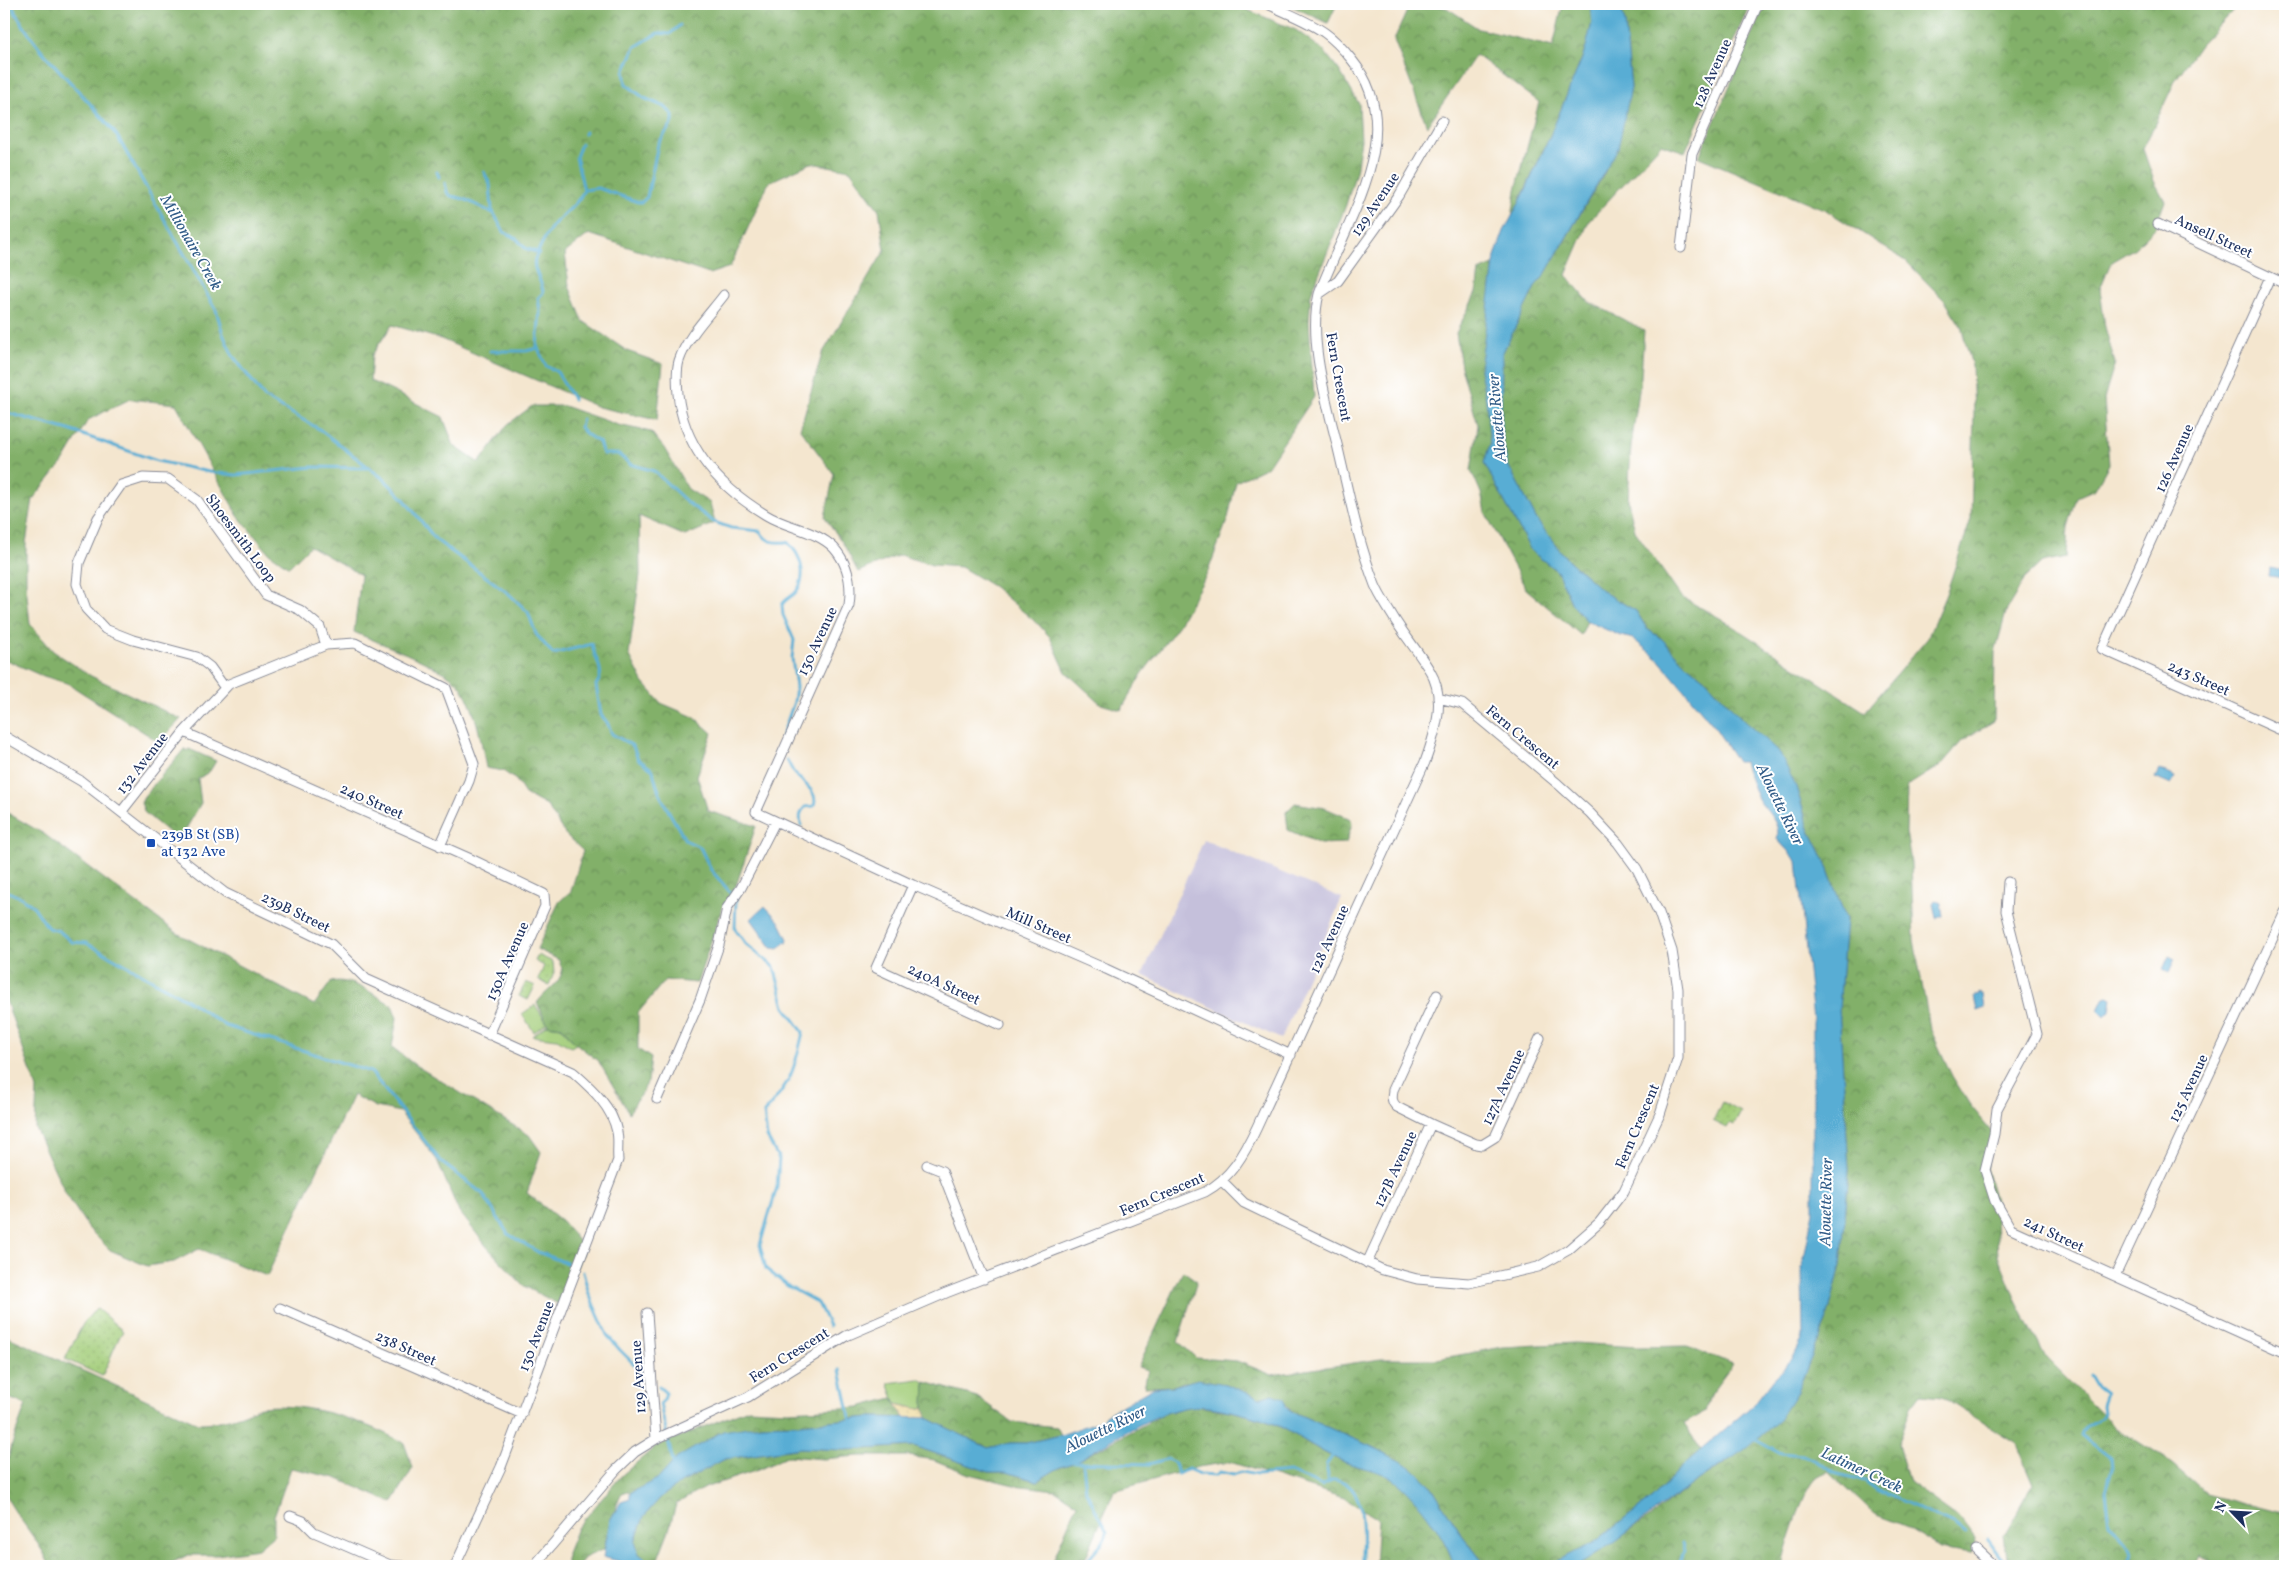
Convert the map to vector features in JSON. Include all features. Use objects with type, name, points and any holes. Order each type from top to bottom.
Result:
[{"type":"street","name":"Fern Crescent","points":[[534,1566],[611,1475],[635,1452],[658,1439],[748,1397],[846,1336],[984,1279],[1193,1198],[1222,1181],[1244,1202],[1383,1270],[1417,1280],[1469,1283],[1538,1267],[1568,1250],[1598,1224],[1624,1191],[1660,1114],[1678,1058],[1678,990],[1672,951],[1659,913],[1637,870],[1618,843],[1590,813],[1558,784],[1462,704],[1438,698],[1431,672],[1404,635],[1375,587],[1358,535],[1323,381],[1316,324],[1316,307],[1319,294],[1363,193],[1373,158],[1377,122],[1371,92],[1359,68],[1345,51],[1326,33],[1268,4]]},
{"type":"street","name":"128 Avenue","points":[[1681,248],[1692,154],[1758,4]]},
{"type":"street","name":"129 Avenue","points":[[1319,294],[1338,281],[1399,196],[1442,121]]},
{"type":"street","name":"Ansell Street","points":[[2158,224],[2285,284]]},
{"type":"street","name":"126 Avenue","points":[[2102,650],[2270,277]]},
{"type":"street","name":"130 Avenue","points":[[724,295],[690,339],[679,362],[676,380],[680,409],[686,432],[718,480],[767,516],[827,543],[845,564],[850,582],[849,605],[756,812],[775,822]]},
{"type":"street","name":"Shoesmith Loop","points":[[225,688],[210,667],[197,657],[133,640],[105,629],[86,609],[77,584],[79,563],[98,518],[122,485],[143,478],[168,479],[197,500],[266,595],[300,610],[320,627],[326,645]]},
{"type":"street","name":"132 Avenue","points":[[122,811],[184,732],[229,684],[326,645],[355,643],[446,688],[474,764],[469,781],[440,846]]},
{"type":"street","name":"243 Street","points":[[2102,650],[2285,732]]},
{"type":"street","name":"128 Avenue","points":[[1222,1181],[1246,1151],[1425,762],[1437,721],[1438,698]]},
{"type":"street","name":"240 Street","points":[[184,732],[535,888],[546,898]]},
{"type":"street","name":"239B Street","points":[[4,736],[81,781],[225,893],[331,944],[366,979],[573,1072],[594,1090],[608,1110]]},
{"type":"street","name":"Mill Street","points":[[775,822],[913,885],[1106,969],[1291,1055]]},
{"type":"street","points":[[657,1099],[700,1000],[719,946],[725,913],[729,903],[741,888],[775,822]]},
{"type":"street","name":"241 Street","points":[[2008,882],[2006,911],[2037,1034],[1997,1109],[1994,1134],[1985,1170],[1995,1201],[2011,1229],[2285,1353]]},
{"type":"street","name":"240A Street","points":[[913,885],[876,968],[1000,1025]]},
{"type":"street","name":"130A Avenue","points":[[490,1035],[546,906],[546,898]]},
{"type":"street","name":"125 Avenue","points":[[2115,1276],[2285,912]]},
{"type":"street","name":"127B Avenue","points":[[1367,1263],[1431,1124],[1397,1107],[1393,1103],[1392,1097],[1393,1090],[1437,995]]},
{"type":"street","name":"127A Avenue","points":[[1431,1124],[1476,1144],[1482,1145],[1489,1142],[1495,1137],[1540,1038]]},
{"type":"street","name":"130 Avenue","points":[[455,1566],[501,1467],[618,1160],[617,1132],[608,1110]]},
{"type":"street","points":[[927,1165],[942,1171],[984,1279]]},
{"type":"street","name":"238 Street","points":[[280,1308],[522,1414]]},
{"type":"street","name":"129 Avenue","points":[[647,1313],[658,1439]]},
{"type":"street","points":[[290,1516],[303,1521],[314,1532],[390,1565],[402,1566]]},
{"type":"street","points":[[1976,1550],[1993,1566]]},
{"type":"shaded area","points":[[1204,840],[1342,898],[1281,1039],[1142,975]]},
{"type":"green space","points":[[4,4],[1233,4],[1296,30],[1323,50],[1339,70],[1359,104],[1361,140],[1356,172],[1346,205],[1311,294],[1309,321],[1314,397],[1267,467],[1236,482],[1228,518],[1207,574],[1176,629],[1142,674],[1121,710],[1101,704],[1066,672],[1050,637],[1038,624],[994,587],[961,567],[932,565],[900,555],[858,572],[844,545],[825,517],[834,474],[800,429],[822,354],[885,250],[879,210],[850,170],[811,163],[769,182],[730,267],[709,274],[589,234],[565,253],[569,286],[583,321],[627,351],[663,364],[657,420],[598,407],[441,339],[392,325],[372,355],[370,381],[443,417],[454,446],[479,463],[507,425],[532,406],[564,406],[618,425],[651,432],[664,448],[688,489],[710,503],[715,523],[685,536],[639,516],[640,575],[629,654],[643,682],[661,703],[694,717],[712,733],[697,776],[708,811],[756,826],[736,886],[723,906],[697,983],[665,980],[638,1013],[638,1049],[651,1058],[648,1082],[629,1113],[599,1062],[573,1041],[562,1027],[548,1025],[537,1003],[559,980],[562,967],[559,960],[537,949],[559,902],[571,891],[583,851],[565,834],[547,806],[525,794],[516,780],[503,771],[486,768],[475,717],[467,697],[455,680],[429,664],[354,632],[361,575],[310,546],[289,567],[269,553],[238,516],[176,404],[130,399],[88,420],[63,462],[33,499],[26,543],[26,585],[30,624],[53,651],[91,676],[181,719],[159,742],[67,683],[40,675],[4,659]]},
{"type":"green space","points":[[1287,4],[1337,4],[1328,23]]},
{"type":"green space","points":[[1410,4],[1429,4],[1447,8],[1479,29],[1553,47],[1563,4],[1590,4],[1592,23],[1585,51],[1550,136],[1512,218],[1516,190],[1539,102],[1476,55],[1427,126],[1394,40]]},
{"type":"green space","points":[[1620,4],[1750,4],[1685,152],[1661,144],[1589,221],[1566,275],[1589,302],[1644,330],[1641,377],[1631,446],[1628,501],[1635,531],[1681,597],[1720,618],[1865,712],[1928,637],[1946,594],[1971,519],[1974,413],[1972,366],[1961,326],[1945,301],[1906,261],[1826,210],[1699,157],[1765,4],[2239,4],[2200,45],[2176,79],[2143,149],[2154,181],[2165,201],[2155,228],[2135,248],[2111,262],[2100,289],[2105,327],[2115,363],[2104,399],[2109,464],[2095,489],[2077,497],[2068,527],[2066,557],[2042,562],[2026,577],[2007,609],[1995,652],[1994,721],[1962,741],[1941,765],[1907,786],[1906,832],[1911,862],[1914,940],[1930,1028],[1952,1076],[1970,1105],[1994,1134],[1986,1168],[1995,1201],[1998,1256],[2015,1298],[2046,1358],[2116,1428],[2172,1463],[2206,1493],[2285,1514],[2285,1566],[2219,1566],[2199,1555],[2193,1566],[2008,1566],[2004,1535],[2033,1484],[2016,1443],[1942,1396],[1921,1394],[1911,1407],[1898,1445],[1909,1482],[1960,1519],[1975,1539],[1970,1553],[1941,1548],[1903,1525],[1874,1514],[1829,1472],[1816,1479],[1805,1496],[1782,1566],[1577,1566],[1651,1517],[1690,1486],[1726,1463],[1796,1394],[1826,1322],[1841,1265],[1849,1170],[1839,1009],[1846,919],[1824,859],[1809,829],[1796,787],[1744,721],[1706,680],[1683,662],[1662,639],[1647,629],[1636,611],[1605,593],[1566,558],[1538,522],[1507,463],[1501,429],[1502,354],[1536,285],[1544,276],[1605,172],[1631,88],[1625,23]]},
{"type":"green space","points":[[1493,265],[1492,286],[1480,370],[1486,399],[1490,444],[1484,463],[1531,551],[1557,571],[1572,604],[1587,621],[1581,635],[1526,589],[1485,512],[1481,493],[1471,470],[1478,425],[1461,367],[1456,333],[1476,293],[1479,271]]},
{"type":"green space","points":[[185,748],[186,751],[189,749],[216,761],[210,771],[198,779],[201,803],[179,841],[145,813],[141,803],[145,795]]},
{"type":"green space","points":[[1295,803],[1325,808],[1351,819],[1352,824],[1346,843],[1320,844],[1288,830],[1286,812]]},
{"type":"green space","points":[[4,811],[44,834],[177,933],[314,1005],[331,982],[339,981],[355,984],[392,1005],[397,1018],[392,1047],[415,1065],[529,1135],[541,1152],[527,1193],[562,1221],[584,1248],[562,1306],[524,1286],[487,1247],[458,1210],[437,1160],[400,1112],[376,1107],[353,1095],[267,1276],[199,1249],[174,1262],[147,1266],[110,1250],[89,1229],[66,1194],[35,1128],[37,1089],[4,995]]},
{"type":"green space","points":[[538,955],[553,962],[554,973],[549,985],[538,980],[544,966],[535,961]]},
{"type":"green space","points":[[526,982],[535,986],[528,1000],[519,996]]},
{"type":"green space","points":[[535,1005],[547,1023],[534,1032],[522,1014]]},
{"type":"green space","points":[[547,1025],[561,1027],[576,1044],[571,1047],[557,1039],[532,1036]]},
{"type":"green space","points":[[1722,1102],[1741,1112],[1734,1125],[1730,1123],[1727,1128],[1713,1121]]},
{"type":"green space","points":[[1183,1271],[1197,1281],[1178,1341],[1196,1358],[1237,1361],[1272,1375],[1381,1359],[1437,1359],[1503,1347],[1575,1343],[1637,1347],[1687,1346],[1733,1364],[1710,1395],[1705,1412],[1684,1424],[1702,1451],[1686,1463],[1652,1498],[1595,1542],[1568,1558],[1548,1566],[1486,1566],[1462,1535],[1430,1484],[1379,1450],[1293,1412],[1273,1394],[1260,1398],[1225,1384],[1183,1382],[1174,1386],[1144,1387],[1148,1370],[1138,1367]]},
{"type":"green space","points":[[96,1308],[123,1331],[102,1376],[65,1359],[83,1324]]},
{"type":"green space","points":[[4,1335],[198,1423],[229,1419],[261,1407],[298,1407],[335,1414],[370,1427],[404,1443],[413,1468],[392,1503],[336,1478],[291,1468],[274,1516],[274,1535],[258,1549],[217,1555],[188,1555],[165,1566],[50,1566],[40,1546],[15,1512],[5,1494],[4,1485],[7,1462],[26,1405],[4,1396]]},
{"type":"green space","points":[[919,1379],[925,1382],[924,1407],[919,1409],[896,1404],[888,1383]]},
{"type":"green space","points":[[925,1382],[977,1397],[1012,1422],[1057,1427],[1061,1435],[1026,1443],[1010,1443],[988,1448],[927,1418],[924,1407]]},
{"type":"green space","points":[[893,1398],[904,1418],[870,1417],[801,1424],[761,1425],[677,1458],[659,1478],[630,1493],[628,1491],[622,1493],[611,1520],[604,1549],[584,1558],[579,1566],[567,1566],[567,1553],[577,1528],[621,1476],[656,1446],[748,1409],[788,1411],[859,1407]]},
{"type":"green space","points":[[1190,1406],[1224,1410],[1269,1422],[1332,1457],[1391,1477],[1405,1488],[1423,1508],[1446,1544],[1454,1566],[1375,1566],[1378,1519],[1344,1498],[1230,1462],[1198,1467],[1114,1491],[1082,1566],[1051,1566],[1077,1504],[1055,1490],[1014,1485],[969,1474],[934,1460],[908,1456],[858,1456],[823,1459],[788,1456],[758,1470],[704,1488],[676,1504],[669,1530],[655,1566],[638,1554],[635,1542],[644,1516],[661,1497],[682,1482],[725,1459],[801,1448],[844,1450],[914,1446],[989,1472],[1007,1472],[1037,1481],[1060,1467],[1073,1463],[1166,1413]]},
{"type":"sand","points":[[896,1404],[919,1409],[924,1407],[927,1418],[904,1418]]},
{"type":"water","name":"Alouette River","points":[[1590,4],[1620,4],[1625,23],[1631,88],[1618,148],[1544,276],[1536,285],[1502,354],[1501,429],[1507,463],[1538,522],[1566,558],[1605,593],[1636,611],[1647,629],[1662,639],[1683,662],[1706,680],[1744,721],[1780,753],[1796,787],[1809,829],[1824,859],[1846,919],[1839,1009],[1849,1170],[1841,1265],[1826,1322],[1796,1394],[1779,1420],[1744,1450],[1690,1486],[1613,1543],[1577,1566],[1548,1566],[1595,1542],[1652,1498],[1686,1463],[1754,1404],[1774,1378],[1792,1360],[1803,1338],[1802,1269],[1813,1211],[1813,1020],[1797,861],[1777,839],[1777,827],[1756,795],[1744,762],[1737,762],[1714,726],[1658,659],[1633,639],[1618,635],[1587,621],[1572,604],[1557,571],[1531,551],[1484,463],[1490,444],[1486,399],[1480,370],[1495,256],[1504,231],[1523,196],[1550,136],[1585,51],[1592,23]]},
{"type":"water","points":[[2270,568],[2285,571],[2284,578],[2269,576]]},
{"type":"water","points":[[2159,770],[2175,777],[2171,785],[2155,778]]},
{"type":"water","points":[[1935,900],[1941,903],[1943,916],[1936,918],[1933,904]]},
{"type":"water","points":[[765,906],[779,921],[788,939],[787,943],[785,942],[779,949],[772,948],[751,919]]},
{"type":"water","points":[[2169,956],[2175,959],[2169,972],[2163,969]]},
{"type":"water","points":[[1980,993],[1983,995],[1985,1008],[1977,1011],[1974,997]]},
{"type":"water","points":[[2105,997],[2112,998],[2110,1011],[2105,1016],[2099,1010]]},
{"type":"water","name":"Alouette River","points":[[1198,1379],[1225,1384],[1260,1398],[1273,1394],[1284,1398],[1286,1408],[1293,1412],[1379,1450],[1411,1467],[1430,1484],[1462,1535],[1486,1566],[1454,1566],[1446,1544],[1423,1509],[1405,1489],[1384,1474],[1337,1459],[1273,1423],[1236,1412],[1198,1406],[1160,1415],[1037,1481],[1007,1472],[989,1472],[914,1446],[844,1450],[801,1448],[725,1459],[682,1482],[661,1497],[644,1516],[635,1542],[639,1554],[655,1566],[630,1566],[629,1564],[603,1557],[610,1520],[621,1502],[630,1499],[630,1493],[659,1478],[677,1458],[723,1431],[761,1425],[801,1424],[870,1417],[927,1418],[988,1448],[1010,1443],[1026,1443],[1061,1435],[1102,1420],[1105,1415],[1153,1388],[1174,1386]]},
{"type":"waterway","name":"Millionaire Creek","points":[[11,4],[33,40],[117,136],[216,310],[223,334],[233,356],[265,398],[319,429],[385,480],[403,498],[436,540],[508,593],[528,612],[536,634],[553,654],[592,644],[600,670],[599,680],[596,685],[601,715],[607,722],[612,734],[633,746],[638,759],[653,770],[662,798],[685,840],[700,847],[711,870],[736,899],[735,929],[746,944],[774,967],[785,1007],[803,1032],[790,1076],[780,1093],[764,1113],[767,1137],[779,1159],[777,1187],[760,1245],[766,1269],[789,1287],[818,1303],[829,1326]]},
{"type":"waterway","points":[[573,399],[557,372],[546,366],[537,346],[540,310],[538,298],[543,293],[543,289],[535,268],[535,259],[550,230],[582,195],[584,190],[598,188],[638,202],[642,202],[647,197],[658,144],[673,122],[673,115],[665,107],[644,98],[626,84],[624,72],[635,47],[658,33],[670,34],[680,25]]},
{"type":"waterway","points":[[581,144],[576,157],[584,190]]},
{"type":"waterway","points":[[437,172],[439,177]]},
{"type":"waterway","points":[[484,172],[490,184],[492,210],[504,232],[517,239],[525,248],[539,253]]},
{"type":"waterway","points":[[445,183],[447,192],[451,196],[464,199],[493,213]]},
{"type":"waterway","points":[[490,351],[526,351],[538,348]]},
{"type":"waterway","points":[[4,412],[69,430],[157,461],[209,472],[236,475],[312,467],[368,468]]},
{"type":"waterway","points":[[582,419],[580,427],[586,434],[599,442],[603,454],[618,454],[630,464],[654,471],[688,503],[714,522],[731,528],[760,531],[765,538],[771,541],[787,542],[796,553],[801,566],[802,579],[796,592],[782,605],[783,615],[794,640],[792,658],[796,687],[794,702],[782,736]]},
{"type":"waterway","points":[[787,760],[794,772],[814,796],[814,806],[805,807],[801,813],[801,825]]},
{"type":"waterway","points":[[4,890],[22,898],[34,907],[48,928],[59,931],[72,942],[86,943],[121,962],[192,1003],[226,1026],[371,1072],[441,1162],[483,1194],[508,1234],[538,1252],[569,1264]]},
{"type":"waterway","points":[[583,1272],[589,1294],[607,1335],[647,1377]]},
{"type":"waterway","points":[[840,1370],[851,1421]]},
{"type":"waterway","name":"Latimer Creek","points":[[2090,1375],[2097,1387],[2106,1394],[2102,1405],[2103,1413],[2101,1417],[2085,1428],[2081,1435],[2111,1458],[2112,1469],[2105,1491],[2109,1523],[2130,1548],[2132,1553],[2128,1566]]},
{"type":"waterway","points":[[659,1387],[666,1393],[664,1400],[660,1404],[674,1467]]},
{"type":"waterway","name":"Latimer Creek","points":[[1754,1438],[1781,1453],[1803,1455],[1835,1473],[1865,1481],[1877,1490],[1954,1525],[1965,1534]]},
{"type":"waterway","points":[[1329,1482],[1326,1465],[1334,1454]]},
{"type":"waterway","name":"Alouette River","points":[[1073,1462],[1149,1464],[1167,1459],[1175,1463],[1178,1474],[1188,1469],[1200,1474],[1216,1475],[1220,1472],[1233,1475],[1241,1472],[1257,1475],[1290,1472],[1322,1486],[1335,1479],[1346,1484],[1354,1492],[1359,1503],[1363,1528],[1362,1566]]},
{"type":"waterway","name":"Latimer Creek","points":[[1083,1463],[1086,1491],[1107,1532],[1106,1537],[1084,1566]]},
{"type":"waterway","name":"Latimer Creek","points":[[1988,1539],[2008,1566]]},
{"type":"waterway","points":[[1679,1566],[1684,1551],[1682,1543]]},
{"type":"place","name":"239B St (SB) at 132 Ave","points":[[151,843]]}]
